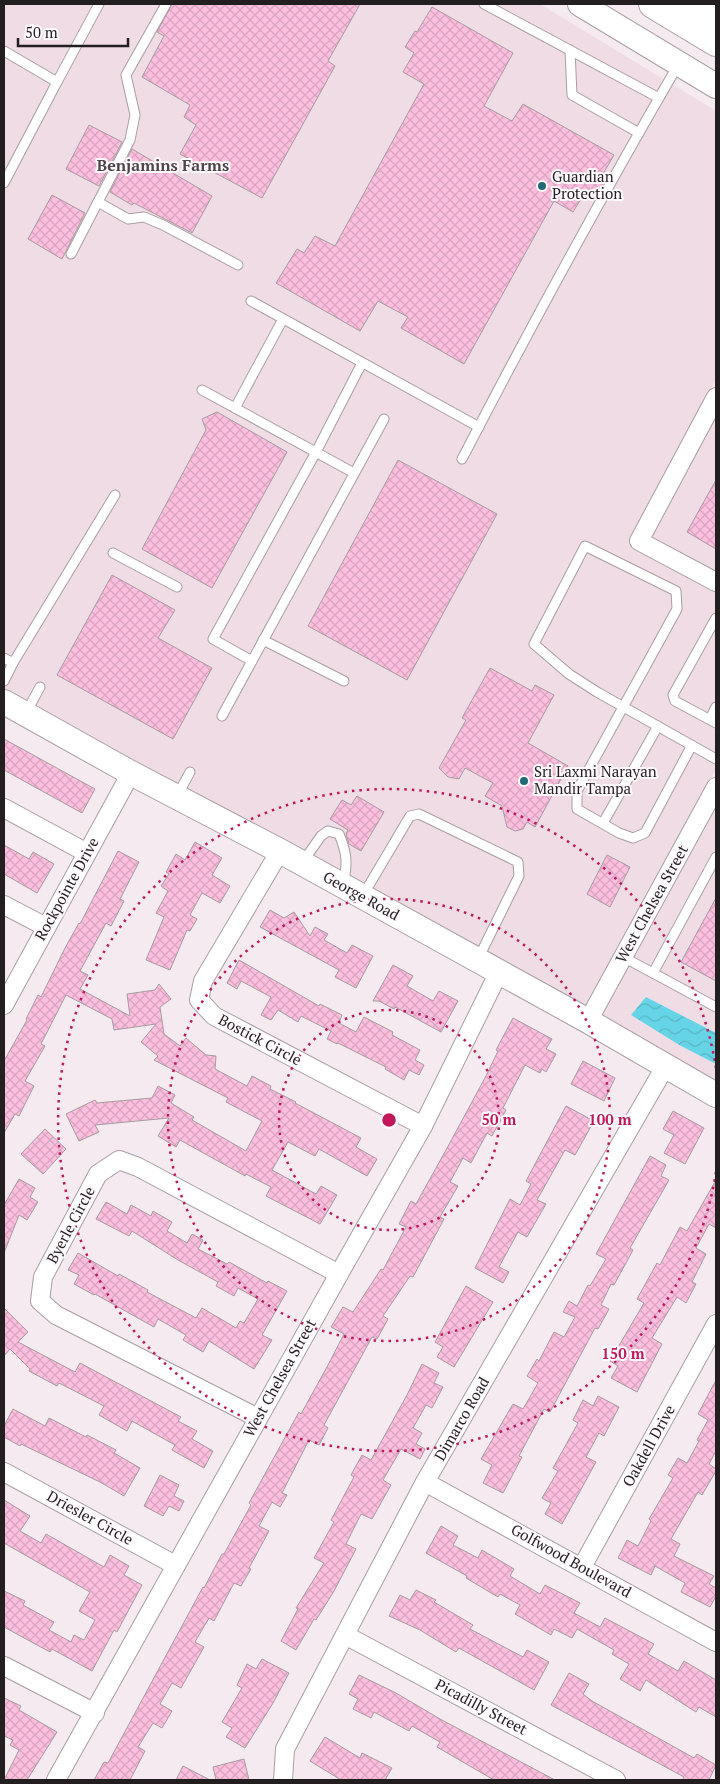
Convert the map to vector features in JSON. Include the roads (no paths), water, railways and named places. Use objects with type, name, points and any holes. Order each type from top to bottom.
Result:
[{"type":"highway","points":[[653,4],[716,42]]},
{"type":"highway","points":[[692,4],[716,19]]},
{"type":"street","points":[[580,4],[716,86]]},
{"type":"street","points":[[716,397],[639,541],[716,582]]},
{"type":"street","name":"George Road","points":[[4,702],[132,773],[302,863],[588,1021],[716,1095]]},
{"type":"street","name":"Rockpointe Drive","points":[[4,1003],[132,773]]},
{"type":"street","name":"West Chelsea Street","points":[[588,1021],[716,787]]},
{"type":"street","points":[[4,808],[87,853]]},
{"type":"street","name":"Bostick Circle","points":[[280,851],[203,981],[199,1000],[214,1016],[423,1126]]},
{"type":"street","points":[[4,905],[46,928]]},
{"type":"street","name":"West Chelsea Street","points":[[56,1780],[423,1126],[499,972]]},
{"type":"street","name":"Dimarco Road","points":[[283,1780],[285,1749],[425,1482],[665,1067]]},
{"type":"street","name":"Byerle Circle","points":[[258,1418],[56,1315],[40,1301],[43,1277],[98,1174],[119,1160],[138,1167],[339,1274]]},
{"type":"street","name":"Oakdell Drive","points":[[582,1567],[716,1324]]},
{"type":"street","name":"Driesler Circle","points":[[4,1472],[176,1565]]},
{"type":"street","name":"Golfwood Boulevard","points":[[425,1482],[716,1642]]},
{"type":"street","name":"Picadilly Street","points":[[345,1635],[616,1780]]},
{"type":"street","points":[[4,1666],[94,1713]]},
{"type":"lane","points":[[4,183],[99,4]]},
{"type":"lane","points":[[71,254],[130,140],[135,115],[126,75],[166,4]]},
{"type":"lane","points":[[484,4],[659,98]]},
{"type":"lane","points":[[570,50],[572,95],[639,133]]},
{"type":"lane","points":[[4,51],[57,82]]},
{"type":"lane","points":[[462,459],[560,275],[680,63]]},
{"type":"lane","points":[[98,202],[128,219],[144,217],[163,225],[238,265]]},
{"type":"lane","points":[[251,301],[479,427]]},
{"type":"lane","points":[[235,408],[283,319]]},
{"type":"lane","points":[[252,661],[213,639],[316,452],[362,363]]},
{"type":"lane","points":[[202,390],[354,473]]},
{"type":"lane","points":[[222,716],[384,419]]},
{"type":"lane","points":[[4,681],[115,495]]},
{"type":"lane","points":[[692,745],[645,834],[633,838],[619,833],[577,809],[577,791],[624,707],[677,608],[676,591],[585,546],[534,644],[569,674],[624,707],[692,745],[716,759]]},
{"type":"lane","points":[[113,553],[177,587]]},
{"type":"lane","points":[[716,618],[673,695],[676,700],[713,721],[716,707]]},
{"type":"lane","points":[[264,640],[344,681]]},
{"type":"lane","points":[[4,658],[13,663]]},
{"type":"lane","points":[[26,714],[40,687]]},
{"type":"lane","points":[[603,824],[658,726]]},
{"type":"lane","points":[[176,796],[190,772]]},
{"type":"lane","points":[[352,891],[410,816],[419,814],[518,862],[519,876],[477,960]]},
{"type":"lane","points":[[302,863],[321,836],[328,831],[338,834],[344,845],[352,891]]},
{"type":"lane","points":[[653,973],[716,857]]},
{"type":"lane","points":[[623,957],[716,1007]]},
{"type":"water","points":[[646,997],[716,1033],[716,1064],[681,1046],[631,1015]]},
{"type":"place","name":"Guardian Protection","points":[[542,186]]},
{"type":"place","name":"Sri Laxmi Narayan Mandir Tampa","points":[[524,781]]},
{"type":"district","name":"Benjamins Farms","points":[[163,165]]}]
